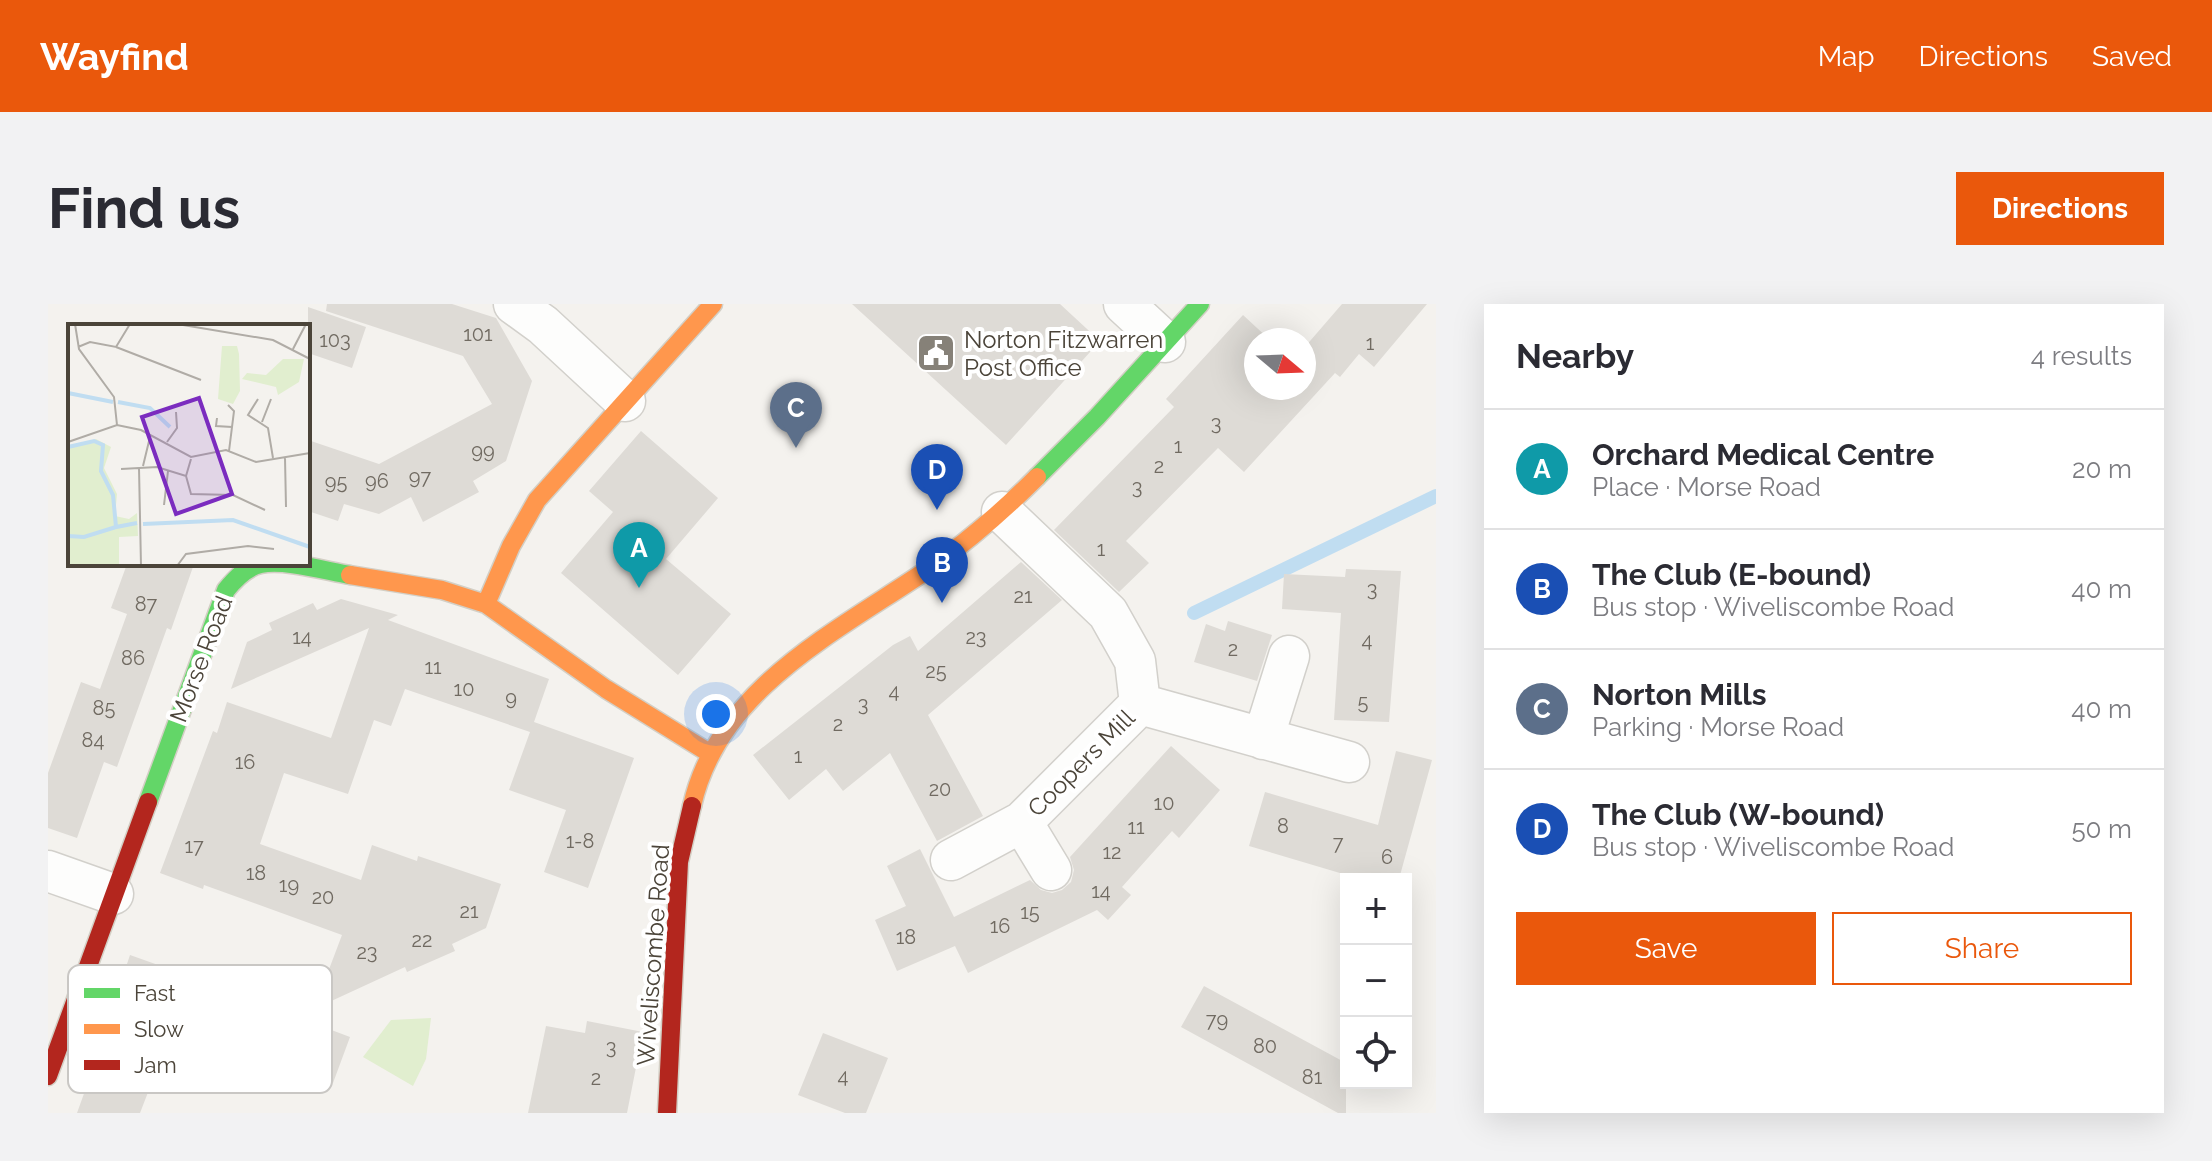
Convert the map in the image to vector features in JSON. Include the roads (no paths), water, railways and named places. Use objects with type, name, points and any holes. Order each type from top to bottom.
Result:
[{"type":"street","points":[[514,304],[543,325],[625,401]]},
{"type":"street","points":[[486,604],[511,546],[537,500],[713,304]]},
{"type":"street","points":[[1124,304],[1165,342]]},
{"type":"street","name":"Wiveliscombe Road","points":[[667,1113],[679,862],[696,787],[732,719],[776,673],[934,565],[1002,512],[1097,417],[1200,304]]},
{"type":"street","name":"Coopers Mill","points":[[1002,512],[1108,613],[1135,661],[1140,704]]},
{"type":"street","name":"Morse Road","points":[[88,965],[226,590],[239,575],[257,566]]},
{"type":"street","name":"Morse Road","points":[[293,566],[442,590],[486,604],[606,689],[711,754]]},
{"type":"street","points":[[1263,739],[1289,656]]},
{"type":"street","name":"Coopers Mill","points":[[1140,704],[1349,762]]},
{"type":"street","name":"Coopers Mill","points":[[951,860],[1022,822],[1140,704]]},
{"type":"street","name":"Coopers Mill","points":[[1022,822],[1051,870]]},
{"type":"street","points":[[48,871],[113,894]]},
{"type":"street","name":"Morse Road","points":[[48,1076],[68,1020]]},
{"type":"waterway","points":[[1194,613],[1436,496]]},
{"type":"place","name":"Norton Fitzwarren Post Office","points":[[936,353]]},
{"type":"place","name":"Norton Mills","points":[[796,448]]},
{"type":"place","name":"The Club (W-bound)","points":[[937,510]]},
{"type":"place","name":"Orchard Medical Centre","points":[[639,588]]},
{"type":"place","name":"The Club (E-bound)","points":[[942,603]]}]
